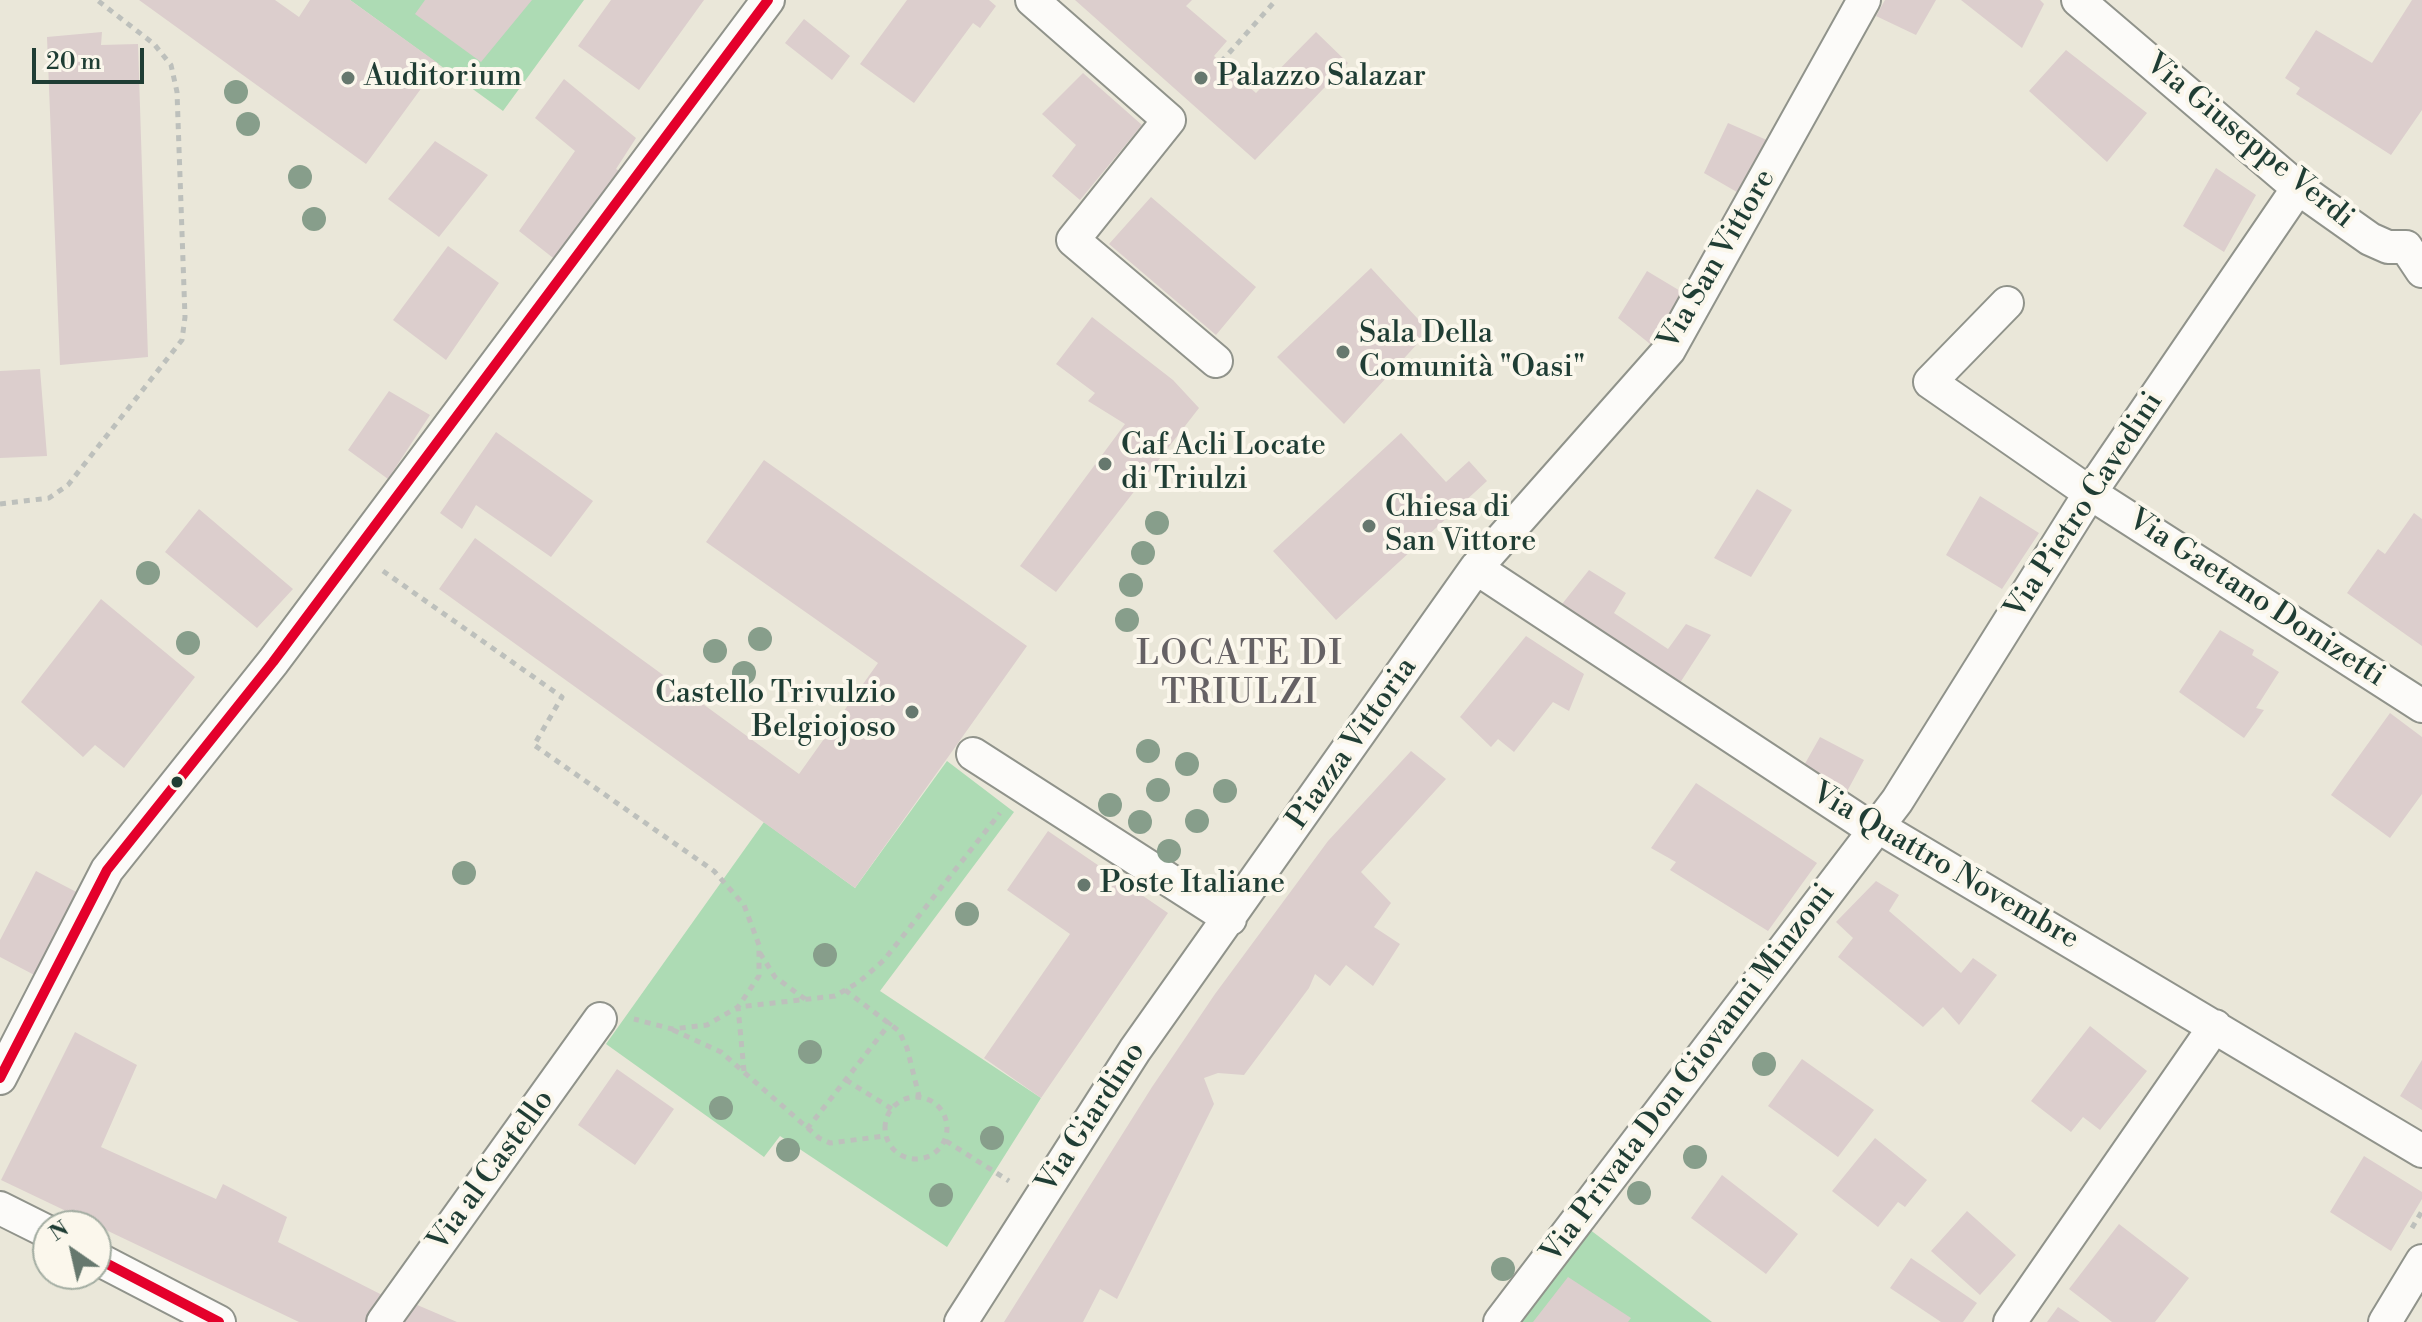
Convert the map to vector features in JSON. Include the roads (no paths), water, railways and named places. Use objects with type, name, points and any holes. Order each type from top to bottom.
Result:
[{"type":"street","points":[[0,1078],[107,870],[273,662],[768,0]]},
{"type":"street","points":[[1032,0],[1169,120],[1073,240],[1216,361]]},
{"type":"street","name":"Via San Vittore","points":[[1476,568],[1669,350],[1864,0]]},
{"type":"street","name":"Via Giuseppe Verdi","points":[[2078,0],[2298,188],[2370,239],[2388,247],[2417,251]]},
{"type":"street","name":"Via Pietro Cavedini","points":[[1877,826],[1897,801],[2090,493],[2298,188]]},
{"type":"street","name":"Via Gaetano Donizetti","points":[[2007,303],[1930,382],[2090,493],[2422,706]]},
{"type":"street","name":"Via Quattro Novembre","points":[[1476,568],[1866,825],[1877,826],[2422,1151]]},
{"type":"street","name":"Piazza Vittoria","points":[[1230,919],[1476,568]]},
{"type":"street","points":[[973,754],[1230,919]]},
{"type":"street","name":"Via Privata Don Giovanni Minzoni","points":[[1500,1322],[1877,826]]},
{"type":"street","name":"Via Giardino","points":[[961,1322],[1135,1050],[1230,919]]},
{"type":"street","name":"Via al Castello","points":[[383,1322],[600,1019]]},
{"type":"street","points":[[2010,1322],[2215,1026]]},
{"type":"street","points":[[0,1208],[32,1224]]},
{"type":"street","points":[[2385,1322],[2422,1261]]},
{"type":"street","points":[[112,1266],[219,1322]]},
{"type":"place","name":"Auditorium","points":[[348,78]]},
{"type":"place","name":"Palazzo Salazar","points":[[1201,78]]},
{"type":"place","name":"Sala Della Comunità \"Oasi\"","points":[[1343,352]]},
{"type":"place","name":"Caf Acli Locate di Triulzi","points":[[1105,464]]},
{"type":"place","name":"Chiesa di San Vittore","points":[[1369,526]]},
{"type":"place","name":"Castello Trivulzio Belgiojoso","points":[[912,712]]},
{"type":"place","name":"Poste Italiane","points":[[1084,885]]},
{"type":"district","name":"LOCATE DI TRIULZI","points":[[1240,676]]}]
